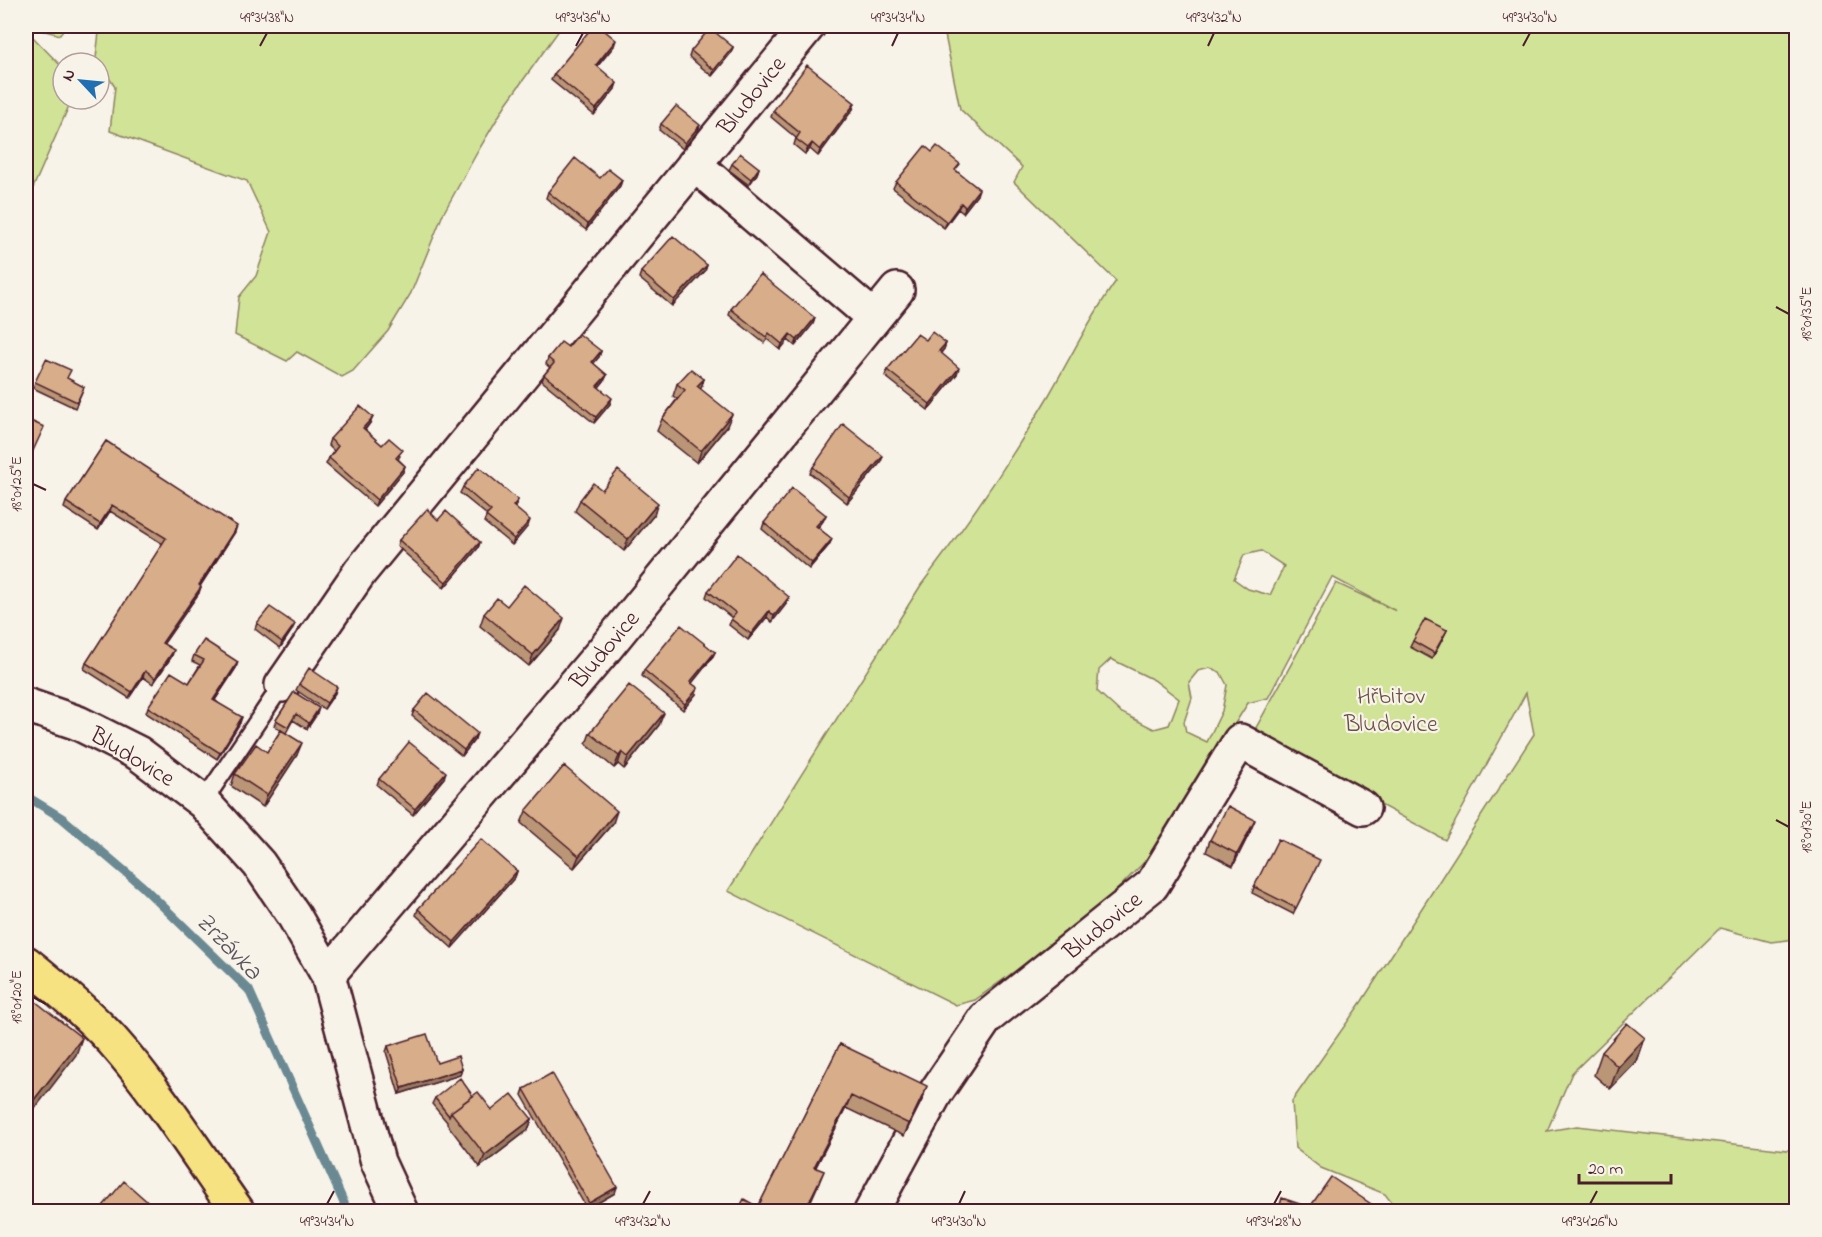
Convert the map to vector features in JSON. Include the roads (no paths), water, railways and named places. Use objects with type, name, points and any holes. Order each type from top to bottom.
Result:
[{"type":"main road","points":[[26,963],[62,992],[112,1041],[159,1100],[238,1212]]},
{"type":"street","name":"Bludovice","points":[[282,685],[360,572],[808,26]]},
{"type":"street","points":[[694,164],[873,317]]},
{"type":"street","name":"Bludovice","points":[[328,975],[604,650],[897,290]]},
{"type":"street","name":"Bludovice","points":[[26,705],[78,723],[138,753],[203,802],[259,864],[293,914],[328,975],[378,1162],[401,1212]]},
{"type":"street","name":"Bludovice","points":[[872,1212],[936,1092],[986,1018],[1152,885],[1240,741],[1363,808]]},
{"type":"lane","points":[[203,802],[282,685]]},
{"type":"waterway","name":"Zrzávka","points":[[26,796],[62,818],[142,886],[249,990],[348,1212]]},
{"type":"park label","name":"Hřbitov Bludovice","points":[[1391,709]]}]
